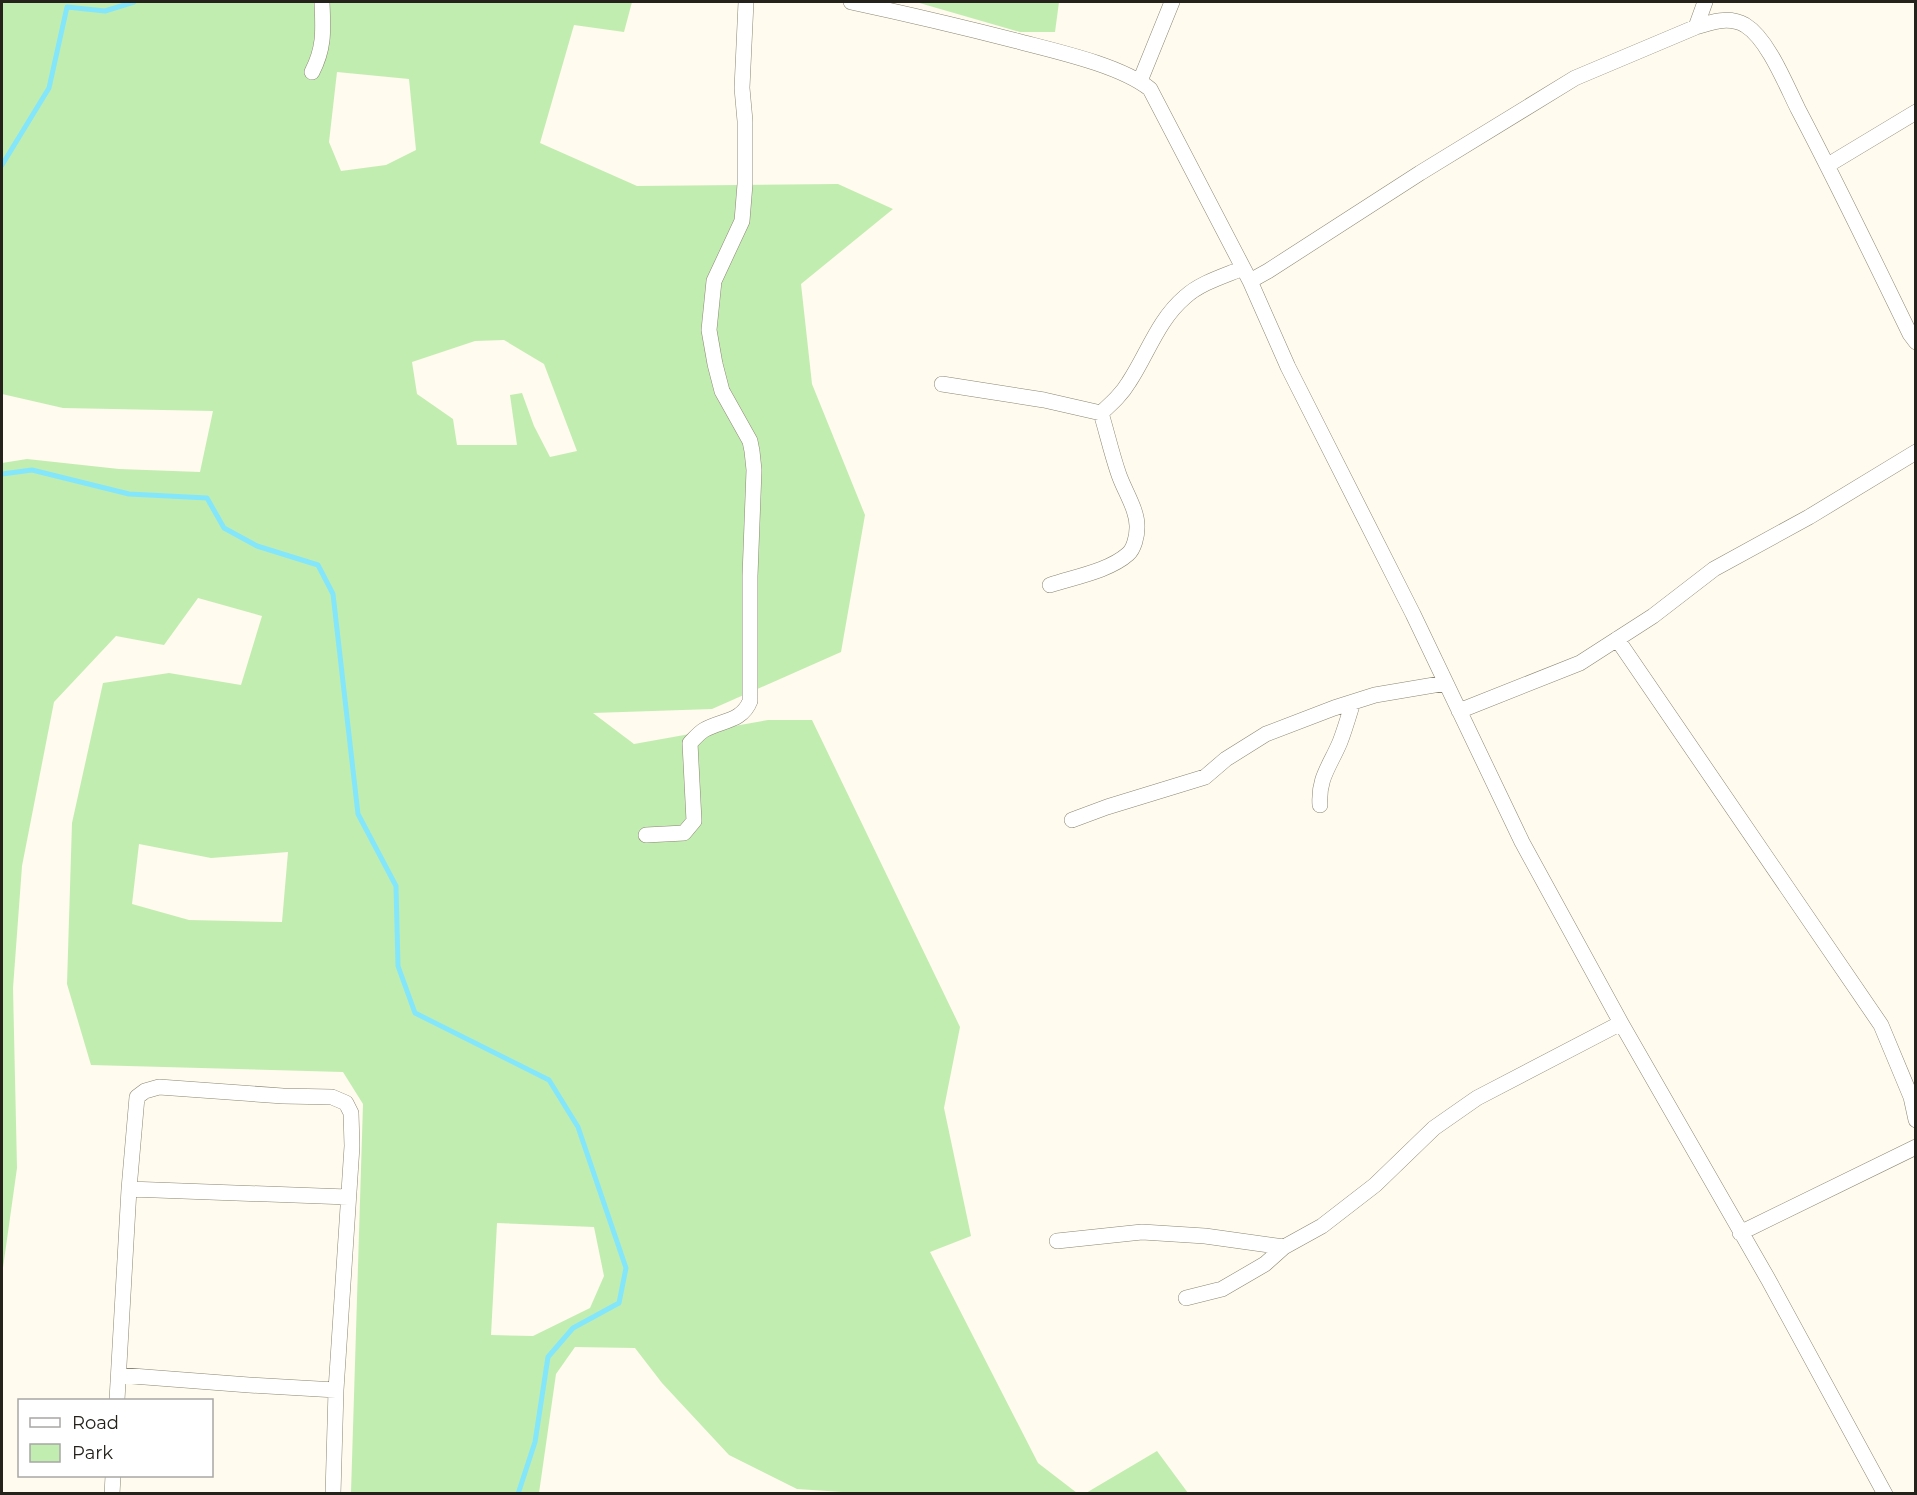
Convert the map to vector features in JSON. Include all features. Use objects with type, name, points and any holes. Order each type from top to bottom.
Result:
[{"type":"street","points":[[312,72],[319,58],[323,41],[322,2]]},
{"type":"street","points":[[646,834],[684,833],[694,821],[690,743],[703,730],[737,718],[747,709],[750,701],[750,576],[754,470],[752,451],[750,441],[722,391],[709,330],[714,281],[742,221],[745,184],[745,121],[742,88],[746,2]]},
{"type":"street","points":[[851,2],[1067,54],[1140,81],[1157,98],[1246,274],[1288,367],[1446,683],[1522,842],[1621,1023],[1768,1280],[1885,1494]]},
{"type":"street","points":[[1140,81],[1172,2]]},
{"type":"street","points":[[1696,27],[1705,2]]},
{"type":"street","points":[[1101,413],[1130,381],[1166,316],[1186,295],[1200,287],[1246,274],[1268,271],[1420,173],[1575,78],[1696,27],[1727,20],[1744,25],[1766,47],[1916,342]]},
{"type":"street","points":[[1828,165],[1916,112]]},
{"type":"street","points":[[942,384],[1044,400],[1101,413]]},
{"type":"street","points":[[1050,585],[1091,573],[1115,562],[1130,553],[1136,540],[1138,527],[1134,512],[1119,475],[1101,413]]},
{"type":"street","points":[[1459,711],[1580,663],[1653,616],[1714,569],[1809,517],[1916,452]]},
{"type":"street","points":[[1617,639],[1881,1025],[1911,1097],[1916,1120]]},
{"type":"street","points":[[1072,820],[1205,777],[1226,759],[1266,734],[1353,702],[1375,695],[1446,683]]},
{"type":"street","points":[[1320,805],[1319,791],[1325,772],[1339,744],[1353,702]]},
{"type":"street","points":[[1186,1298],[1222,1288],[1265,1264],[1284,1246],[1331,1219],[1375,1185],[1434,1128],[1477,1098],[1621,1023]]},
{"type":"street","points":[[117,1399],[129,1190],[137,1097],[145,1091],[159,1087],[283,1096],[332,1097],[346,1103],[351,1113],[336,1390],[333,1494]]},
{"type":"street","points":[[1740,1233],[1916,1147]]},
{"type":"street","points":[[129,1190],[348,1197]]},
{"type":"street","points":[[1057,1241],[1142,1232],[1205,1236],[1284,1246]]},
{"type":"street","points":[[119,1375],[336,1390]]},
{"type":"street","points":[[112,1494],[113,1477]]},
{"type":"green space","points":[[2,2],[632,2],[624,32],[574,25],[540,143],[637,186],[838,184],[893,209],[801,284],[812,384],[865,515],[841,652],[712,709],[593,713],[634,744],[768,720],[812,720],[960,1027],[944,1108],[971,1236],[930,1252],[1038,1463],[1077,1493],[872,1494],[797,1489],[729,1455],[662,1383],[635,1348],[575,1347],[556,1374],[539,1493],[351,1493],[363,1104],[343,1072],[91,1065],[67,984],[72,823],[103,683],[169,673],[241,685],[262,616],[198,598],[164,645],[116,636],[54,702],[22,866],[13,988],[17,1168],[2,1275],[2,463],[27,459],[119,469],[200,472],[213,411],[63,408],[2,394]],"holes":[[[337,72],[409,79],[416,150],[386,165],[341,171],[329,142]],[[504,340],[544,364],[577,451],[550,457],[534,426],[522,393],[510,395],[517,445],[457,445],[453,419],[417,394],[412,362],[475,341]],[[139,844],[211,858],[288,852],[282,922],[189,920],[132,904]],[[497,1223],[594,1227],[604,1276],[590,1308],[533,1336],[491,1335]]]},
{"type":"green space","points":[[916,2],[1059,2],[1055,32],[1020,32]]},
{"type":"green space","points":[[1157,1451],[1188,1493],[1086,1493]]},
{"type":"waterway","points":[[2,165],[49,88],[67,7],[105,11],[134,2]]},
{"type":"waterway","points":[[2,474],[32,470],[129,494],[207,498],[224,528],[257,546],[318,565],[333,594],[358,814],[396,886],[398,966],[415,1013],[549,1080],[578,1127],[626,1268],[619,1303],[573,1328],[548,1357],[535,1442],[518,1494]]}]
